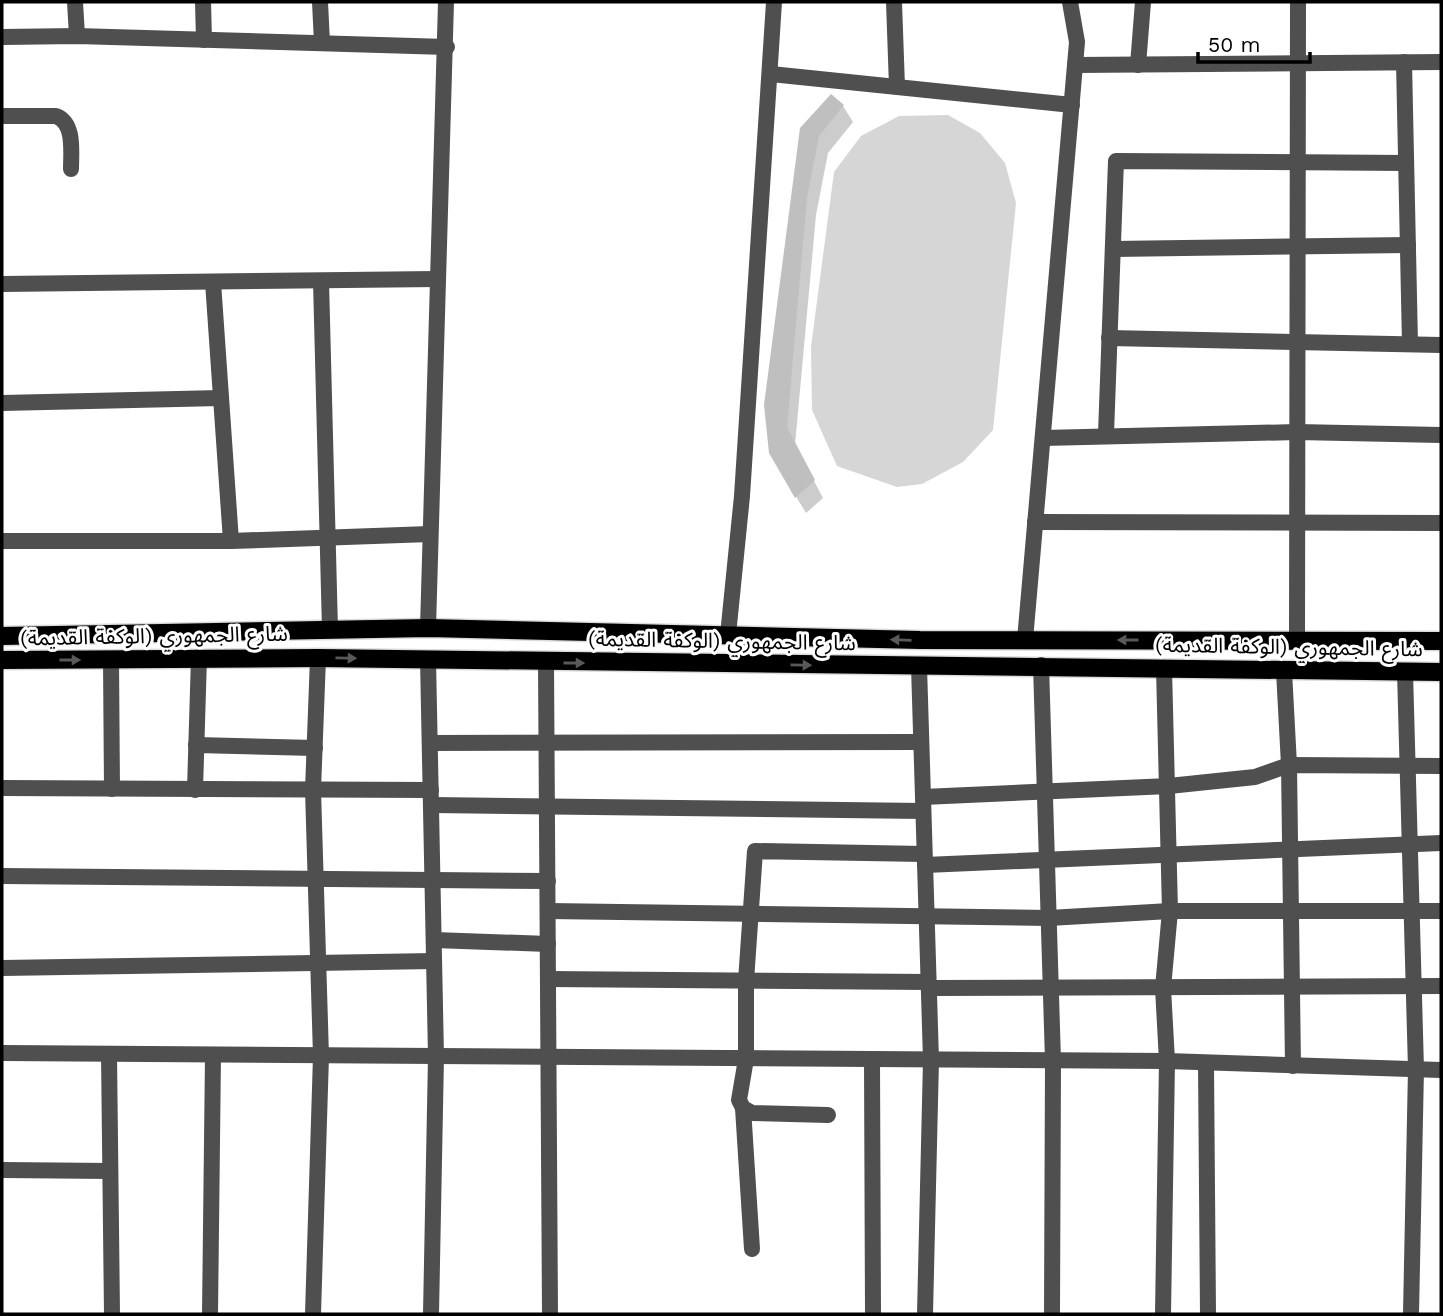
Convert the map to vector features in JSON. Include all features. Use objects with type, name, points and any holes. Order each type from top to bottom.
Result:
[{"type":"main road","name":"شارع الجمهوري (الوكفة القديمة)","points":[[2,636],[428,628],[1025,640],[1441,641]]},
{"type":"main road","points":[[478,629],[478,660]]},
{"type":"main road","points":[[700,664],[701,634]]},
{"type":"main road","name":"شارع الجمهوري (الوكفة القديمة)","points":[[2,660],[318,657],[1441,672]]},
{"type":"street","points":[[75,2],[77,36]]},
{"type":"street","points":[[203,2],[204,40]]},
{"type":"street","points":[[320,2],[322,43]]},
{"type":"street","points":[[428,628],[441,107],[447,47],[446,2]]},
{"type":"street","points":[[728,635],[741,496],[774,2]]},
{"type":"street","points":[[894,2],[897,87]]},
{"type":"street","points":[[1025,640],[1077,42],[1070,2]]},
{"type":"street","points":[[1138,65],[1143,2]]},
{"type":"street","points":[[1297,640],[1298,2]]},
{"type":"street","points":[[2,37],[77,36],[447,47]]},
{"type":"street","points":[[1404,62],[1410,344]]},
{"type":"street","points":[[1075,65],[1441,62]]},
{"type":"street","points":[[771,74],[1072,105]]},
{"type":"street","points":[[2,116],[63,118],[70,131],[72,169]]},
{"type":"street","points":[[1106,434],[1116,161],[1406,163]]},
{"type":"street","points":[[1113,248],[1408,245]]},
{"type":"street","points":[[2,284],[437,279]]},
{"type":"street","points":[[321,281],[330,630]]},
{"type":"street","points":[[213,282],[231,541]]},
{"type":"street","points":[[1109,338],[1441,345]]},
{"type":"street","points":[[2,403],[221,398]]},
{"type":"street","points":[[1043,438],[1106,434],[1297,432],[1441,435]]},
{"type":"street","points":[[1035,522],[1441,523]]},
{"type":"street","points":[[2,541],[231,541],[430,534]]},
{"type":"street","points":[[195,790],[199,657]]},
{"type":"street","points":[[313,1314],[321,1056],[313,790],[318,657]]},
{"type":"street","points":[[428,659],[436,1057],[431,1314]]},
{"type":"street","points":[[111,660],[112,789]]},
{"type":"street","points":[[546,662],[550,1314]]},
{"type":"street","points":[[1041,665],[1053,1061],[1052,1314]]},
{"type":"street","points":[[919,666],[931,1060],[925,1314]]},
{"type":"street","points":[[1163,1314],[1167,1061],[1163,988],[1170,911],[1164,668]]},
{"type":"street","points":[[1284,671],[1289,765],[1288,851],[1293,1066]]},
{"type":"street","points":[[1405,672],[1416,1069],[1411,1314]]},
{"type":"street","points":[[430,743],[921,743]]},
{"type":"street","points":[[196,744],[315,748]]},
{"type":"street","points":[[2,788],[313,790],[547,807],[923,804],[1255,777],[1289,765],[1441,766]]},
{"type":"street","points":[[752,1249],[743,1108],[739,1100],[746,1059],[746,981],[755,851],[925,859],[1048,860],[1441,843]]},
{"type":"street","points":[[2,876],[548,881]]},
{"type":"street","points":[[548,911],[1049,918],[1170,911],[1441,911]]},
{"type":"street","points":[[434,940],[548,944]]},
{"type":"street","points":[[2,968],[434,961]]},
{"type":"street","points":[[548,979],[1051,988],[1441,986]]},
{"type":"street","points":[[2,1053],[1167,1061],[1441,1070]]},
{"type":"street","points":[[108,1054],[111,1314]]},
{"type":"street","points":[[210,1314],[213,1055]]},
{"type":"street","points":[[872,1060],[873,1314]]},
{"type":"street","points":[[1206,1064],[1208,1314]]},
{"type":"street","points":[[743,1108],[752,1113],[828,1115]]},
{"type":"street","points":[[2,1170],[110,1171]]},
{"type":"shaded area","points":[[948,115],[980,133],[1005,163],[1016,203],[993,430],[963,462],[922,484],[897,487],[837,466],[812,410],[811,347],[834,172],[861,136],[899,116]]},
{"type":"building","points":[[831,94],[844,105],[819,136],[807,197],[787,427],[815,480],[795,498],[769,453],[764,405],[800,128]]}]
